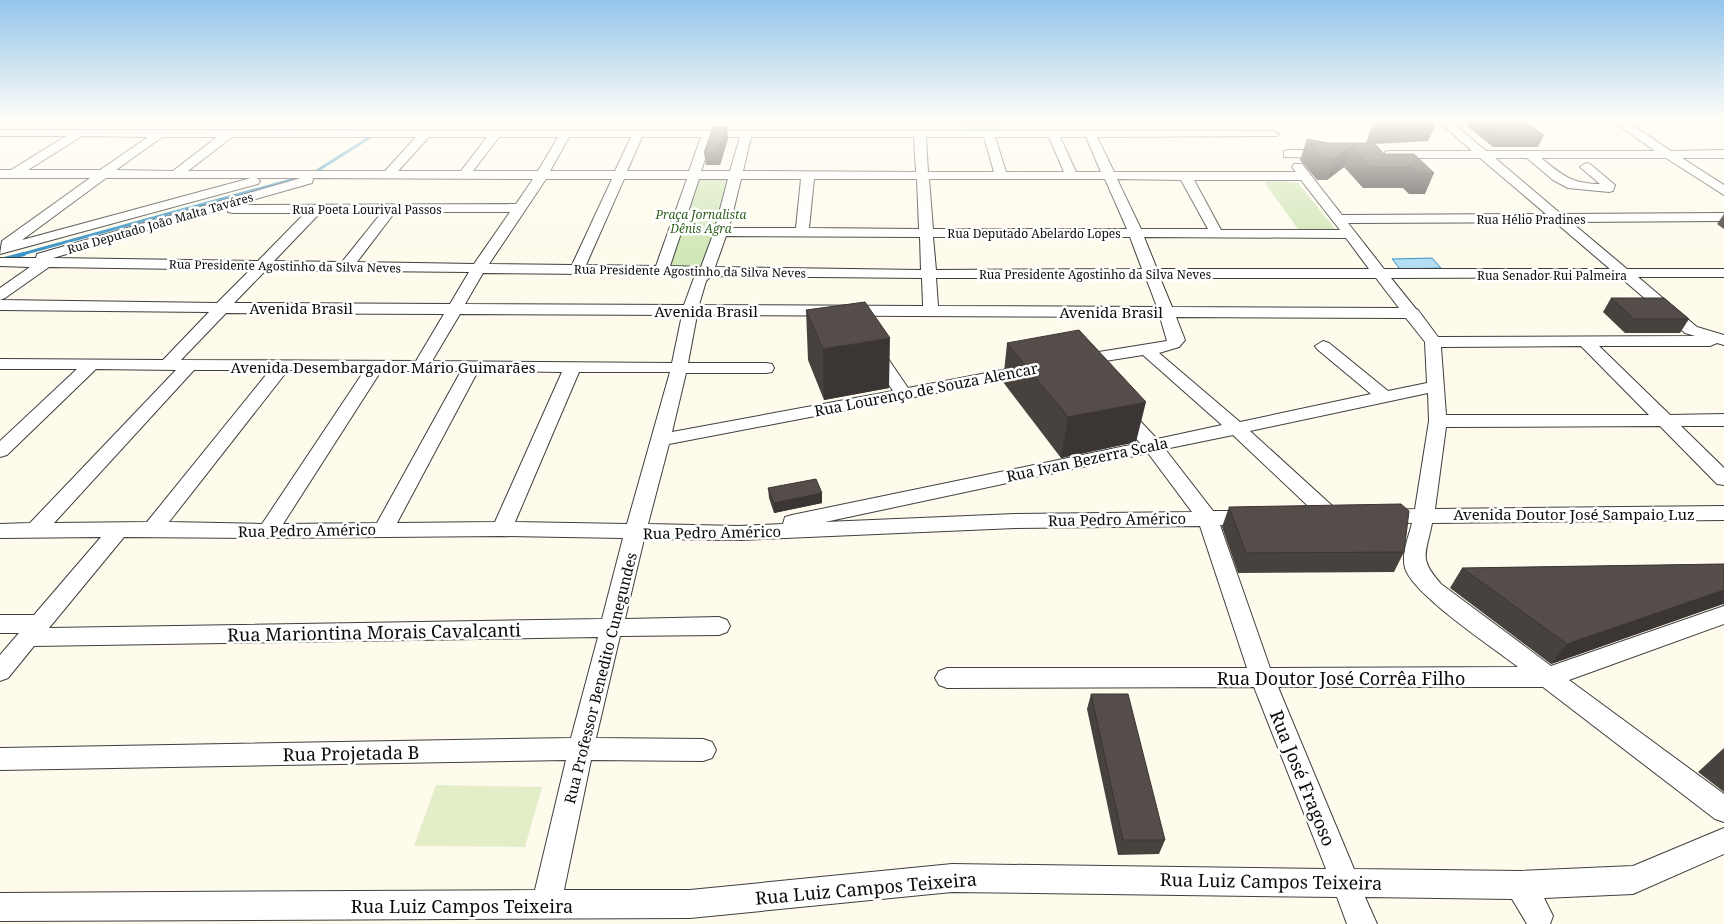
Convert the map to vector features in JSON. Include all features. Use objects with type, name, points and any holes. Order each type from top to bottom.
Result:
[{"type":"street","points":[[0,183],[34,162]]},
{"type":"street","points":[[15,222],[104,162]]},
{"type":"street","points":[[0,249],[105,174],[119,162]]},
{"type":"street","points":[[176,174],[191,162]]},
{"type":"street","points":[[389,174],[400,162]]},
{"type":"street","points":[[466,174],[475,162]]},
{"type":"street","points":[[420,366],[478,269],[551,162]]},
{"type":"street","points":[[578,269],[626,162]]},
{"type":"street","points":[[662,270],[698,162]]},
{"type":"street","name":"Rua Professor Benedito Cunegundes","points":[[546,906],[610,629],[662,440],[679,369],[690,311],[699,280],[706,272],[721,232],[738,162]]},
{"type":"street","points":[[922,162],[931,312]]},
{"type":"street","points":[[996,162],[1000,176]]},
{"type":"street","points":[[1066,162],[1072,176]]},
{"type":"street","points":[[1089,375],[1072,362],[1166,347],[1175,343],[1176,336],[1136,234],[1108,175],[1104,162]]},
{"type":"street","points":[[1294,162],[1348,234],[1413,313],[1434,342],[1438,421],[1424,515],[1414,560],[1416,570],[1428,585],[1724,810]]},
{"type":"street","points":[[1297,162],[1302,172]]},
{"type":"street","points":[[1492,162],[1627,275],[1689,335]]},
{"type":"street","points":[[1538,162],[1560,181],[1567,184],[1587,188],[1608,188],[1609,185],[1586,167]]},
{"type":"street","points":[[1679,162],[1724,191]]},
{"type":"street","points":[[0,174],[1285,176],[1302,172]]},
{"type":"street","name":"Rua Deputado João Malta Taváres","points":[[0,249],[279,174]]},
{"type":"street","name":"Rua Deputado João Malta Taváres","points":[[22,262],[214,209],[326,174]]},
{"type":"street","points":[[1185,175],[1217,234]]},
{"type":"street","points":[[802,232],[808,176]]},
{"type":"street","points":[[346,267],[391,208]]},
{"type":"street","name":"Rua Poeta Lourival Passos","points":[[214,209],[520,208]]},
{"type":"street","points":[[166,366],[316,209]]},
{"type":"street","name":"Rua Hélio Pradines","points":[[1337,219],[1724,217]]},
{"type":"street","name":"Rua Deputado Abelardo Lopes","points":[[721,232],[1348,234]]},
{"type":"street","name":"Rua Presidente Agostinho da Silva Neves","points":[[0,262],[706,272],[1380,275]]},
{"type":"street","points":[[0,295],[45,263]]},
{"type":"street","name":"Rua Senador Rui Palmeira","points":[[1380,275],[1724,273]]},
{"type":"street","name":"Avenida Brasil","points":[[0,305],[690,311],[1413,313]]},
{"type":"street","points":[[1434,342],[1585,342],[1689,335],[1724,341]]},
{"type":"street","points":[[1585,342],[1724,479]]},
{"type":"street","points":[[1323,346],[1385,397]]},
{"type":"street","points":[[873,348],[903,393]]},
{"type":"street","points":[[1146,350],[1236,428],[1348,517]]},
{"type":"street","name":"Avenida Desembargador Mário Guimarães","points":[[0,364],[282,367],[766,368]]},
{"type":"street","points":[[0,451],[91,366]]},
{"type":"street","points":[[35,531],[189,366]]},
{"type":"street","name":"Rua Lourenço de Souza Alencar","points":[[662,440],[1048,366]]},
{"type":"street","points":[[152,529],[282,367]]},
{"type":"street","points":[[268,531],[376,367]]},
{"type":"street","points":[[384,529],[472,367]]},
{"type":"street","points":[[502,529],[572,368]]},
{"type":"street","name":"Rua Ivan Bezerra Scala","points":[[739,533],[1436,386]]},
{"type":"street","name":"Rua José Fragoso","points":[[1108,396],[1152,445],[1207,518],[1262,678],[1362,924]]},
{"type":"street","points":[[1438,421],[1724,420]]},
{"type":"street","name":"Avenida Doutor José Sampaio Luz","points":[[1424,515],[1724,513]]},
{"type":"street","points":[[1303,517],[1424,515]]},
{"type":"street","name":"Rua Pedro Américo","points":[[0,531],[502,529],[635,533],[739,533],[1015,521],[1265,518]]},
{"type":"street","points":[[0,671],[118,530]]},
{"type":"street","name":"Rua Doutor José Corrêa Filho","points":[[947,678],[1549,677],[1724,616]]},
{"type":"street","points":[[0,624],[34,630]]},
{"type":"street","name":"Rua Mariontina Morais Cavalcanti","points":[[34,630],[610,629],[719,626]]},
{"type":"street","name":"Rua Projetada B","points":[[0,759],[581,749],[703,750]]},
{"type":"street","name":"Rua Luiz Campos Teixeira","points":[[0,907],[690,904],[952,878],[1520,885],[1616,883],[1633,880],[1724,840]]},
{"type":"street","points":[[1520,885],[1539,916]]},
{"type":"green space","name":"Praça Jornalista Dênis Agra","points":[[693,175],[735,175],[706,272],[662,270]]},
{"type":"green space","points":[[1269,180],[1298,183],[1336,230],[1305,232],[1298,229],[1265,183]]},
{"type":"green space","points":[[436,785],[542,787],[525,847],[414,846]]},
{"type":"water","points":[[1432,258],[1441,268],[1400,269],[1392,259]]},
{"type":"building","points":[[1366,162],[1423,162],[1434,173],[1418,173],[1412,167],[1371,167]]},
{"type":"building","points":[[1611,298],[1664,298],[1689,319],[1634,319]]},
{"type":"building","points":[[865,302],[890,338],[823,349],[806,310]]},
{"type":"building","points":[[1079,330],[1146,402],[1068,417],[1007,343]]},
{"type":"building","points":[[816,479],[822,493],[774,503],[768,488]]},
{"type":"building","points":[[1401,504],[1409,511],[1404,552],[1246,553],[1229,507]]},
{"type":"building","points":[[1724,564],[1724,590],[1567,644],[1462,568]]},
{"type":"building","points":[[1091,694],[1128,694],[1165,840],[1123,840]]},
{"type":"waterway","points":[[315,172],[331,162]]},
{"type":"waterway","points":[[19,255],[302,177]]},
{"type":"waterway","points":[[0,260],[24,254]]}]
